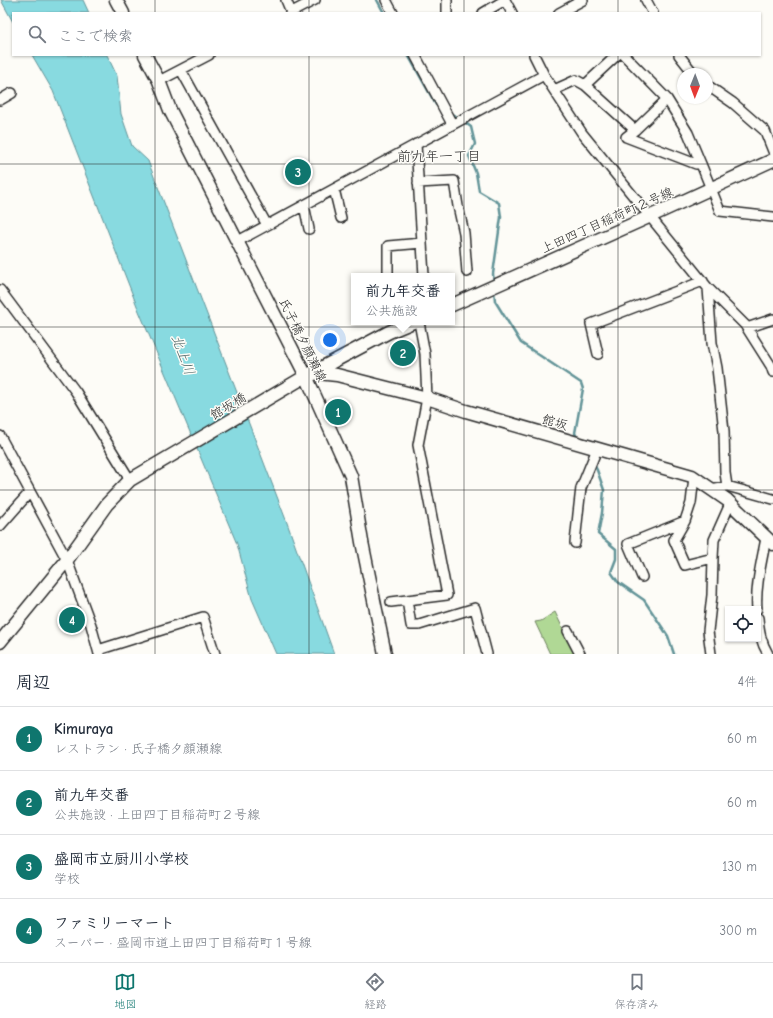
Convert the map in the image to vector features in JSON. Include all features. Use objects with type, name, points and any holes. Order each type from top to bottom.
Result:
[{"type":"main road","points":[[116,0],[122,12]]},
{"type":"main road","name":"氏子橋夕顔瀬線","points":[[146,56],[159,81],[170,110],[306,376],[351,476],[362,542],[385,654]]},
{"type":"main road","name":"上田四丁目稲荷町２号線","points":[[455,304],[773,160]]},
{"type":"main road","points":[[306,376],[389,327]]},
{"type":"main road","name":"館坂","points":[[306,376],[318,373],[337,375],[427,398],[466,411],[692,476],[727,500],[769,541]]},
{"type":"main road","name":"館坂橋","points":[[0,642],[67,560],[107,504],[130,480],[306,376]]},
{"type":"street","points":[[286,0],[291,12]]},
{"type":"street","points":[[293,12],[315,0]]},
{"type":"street","points":[[386,0],[392,12]]},
{"type":"street","points":[[447,0],[448,12]]},
{"type":"street","points":[[485,12],[505,0],[511,12]]},
{"type":"street","points":[[561,12],[583,0]]},
{"type":"street","points":[[646,0],[652,12]]},
{"type":"street","points":[[159,81],[207,56]]},
{"type":"street","points":[[416,56],[452,124]]},
{"type":"street","points":[[534,56],[544,75],[582,133],[705,284],[745,325],[771,366],[773,372]]},
{"type":"street","points":[[585,84],[616,56]]},
{"type":"street","points":[[625,56],[667,99],[688,133],[720,211],[773,217]]},
{"type":"street","points":[[680,56],[689,68]]},
{"type":"street","points":[[181,70],[266,225]]},
{"type":"street","points":[[238,241],[544,75]]},
{"type":"street","points":[[554,90],[576,80],[585,84],[635,130]]},
{"type":"street","points":[[713,89],[733,102],[765,131],[773,151]]},
{"type":"street","points":[[0,100],[12,93]]},
{"type":"street","points":[[667,99],[626,137],[696,164],[701,164]]},
{"type":"street","points":[[416,144],[424,273]]},
{"type":"street","points":[[418,183],[454,181],[464,233],[467,272]]},
{"type":"street","points":[[334,189],[341,218]]},
{"type":"street","points":[[304,205],[309,229]]},
{"type":"street","points":[[388,273],[388,246],[422,243]]},
{"type":"street","points":[[598,354],[592,324],[705,284]]},
{"type":"street","points":[[705,284],[724,431],[725,473],[727,486]]},
{"type":"street","points":[[0,290],[76,392],[130,480]]},
{"type":"street","points":[[747,328],[773,318]]},
{"type":"street","points":[[391,602],[447,595],[418,445],[427,398],[426,354],[420,325]]},
{"type":"street","points":[[0,436],[3,449],[30,492],[67,560],[91,625],[98,652],[203,617],[214,654]]},
{"type":"street","points":[[575,543],[581,488],[593,448]]},
{"type":"street","points":[[694,477],[691,502],[685,521],[674,540],[685,565],[713,558]]},
{"type":"street","points":[[711,489],[727,486],[773,499]]},
{"type":"street","points":[[0,526],[30,492]]},
{"type":"street","points":[[710,654],[708,631],[712,595],[714,540],[730,504]]},
{"type":"street","points":[[642,577],[628,544],[685,521]]},
{"type":"street","points":[[757,606],[760,572],[769,541]]},
{"type":"street","points":[[407,600],[411,624],[419,625],[475,608],[487,654]]},
{"type":"street","points":[[568,630],[580,654]]},
{"type":"street","points":[[761,635],[763,646],[768,654]]},
{"type":"green space","points":[[555,612],[575,654],[550,654],[535,622],[541,621]]},
{"type":"water","points":[[1,0],[83,0],[89,12],[12,12],[12,20]]},
{"type":"water","name":"北上川","points":[[33,56],[107,56],[117,76],[121,114],[132,146],[148,161],[286,520],[334,654],[276,654],[252,599],[237,544],[139,311],[53,91]]},
{"type":"waterway","points":[[377,0],[383,12]]},
{"type":"waterway","points":[[409,56],[436,105],[440,107]]},
{"type":"waterway","points":[[450,113],[459,118]]},
{"type":"waterway","points":[[463,121],[471,127],[475,144],[469,156],[476,173],[479,191],[499,203],[501,217],[493,274],[494,283]]},
{"type":"waterway","points":[[494,290],[495,301],[521,343],[581,383],[583,389],[575,433],[578,439]]},
{"type":"waterway","points":[[594,464],[604,490],[598,534],[616,549],[616,559],[611,572],[618,582],[644,600],[668,636],[674,654]]},
{"type":"place","name":"盛岡市立厨川小学校","points":[[298,172]]},
{"type":"place","name":"前九年交番","points":[[403,353]]},
{"type":"place","name":"Kimuraya","points":[[338,412]]},
{"type":"place","name":"ファミリーマート","points":[[72,620]]},
{"type":"district","name":"前九年一丁目","points":[[439,156]]}]
